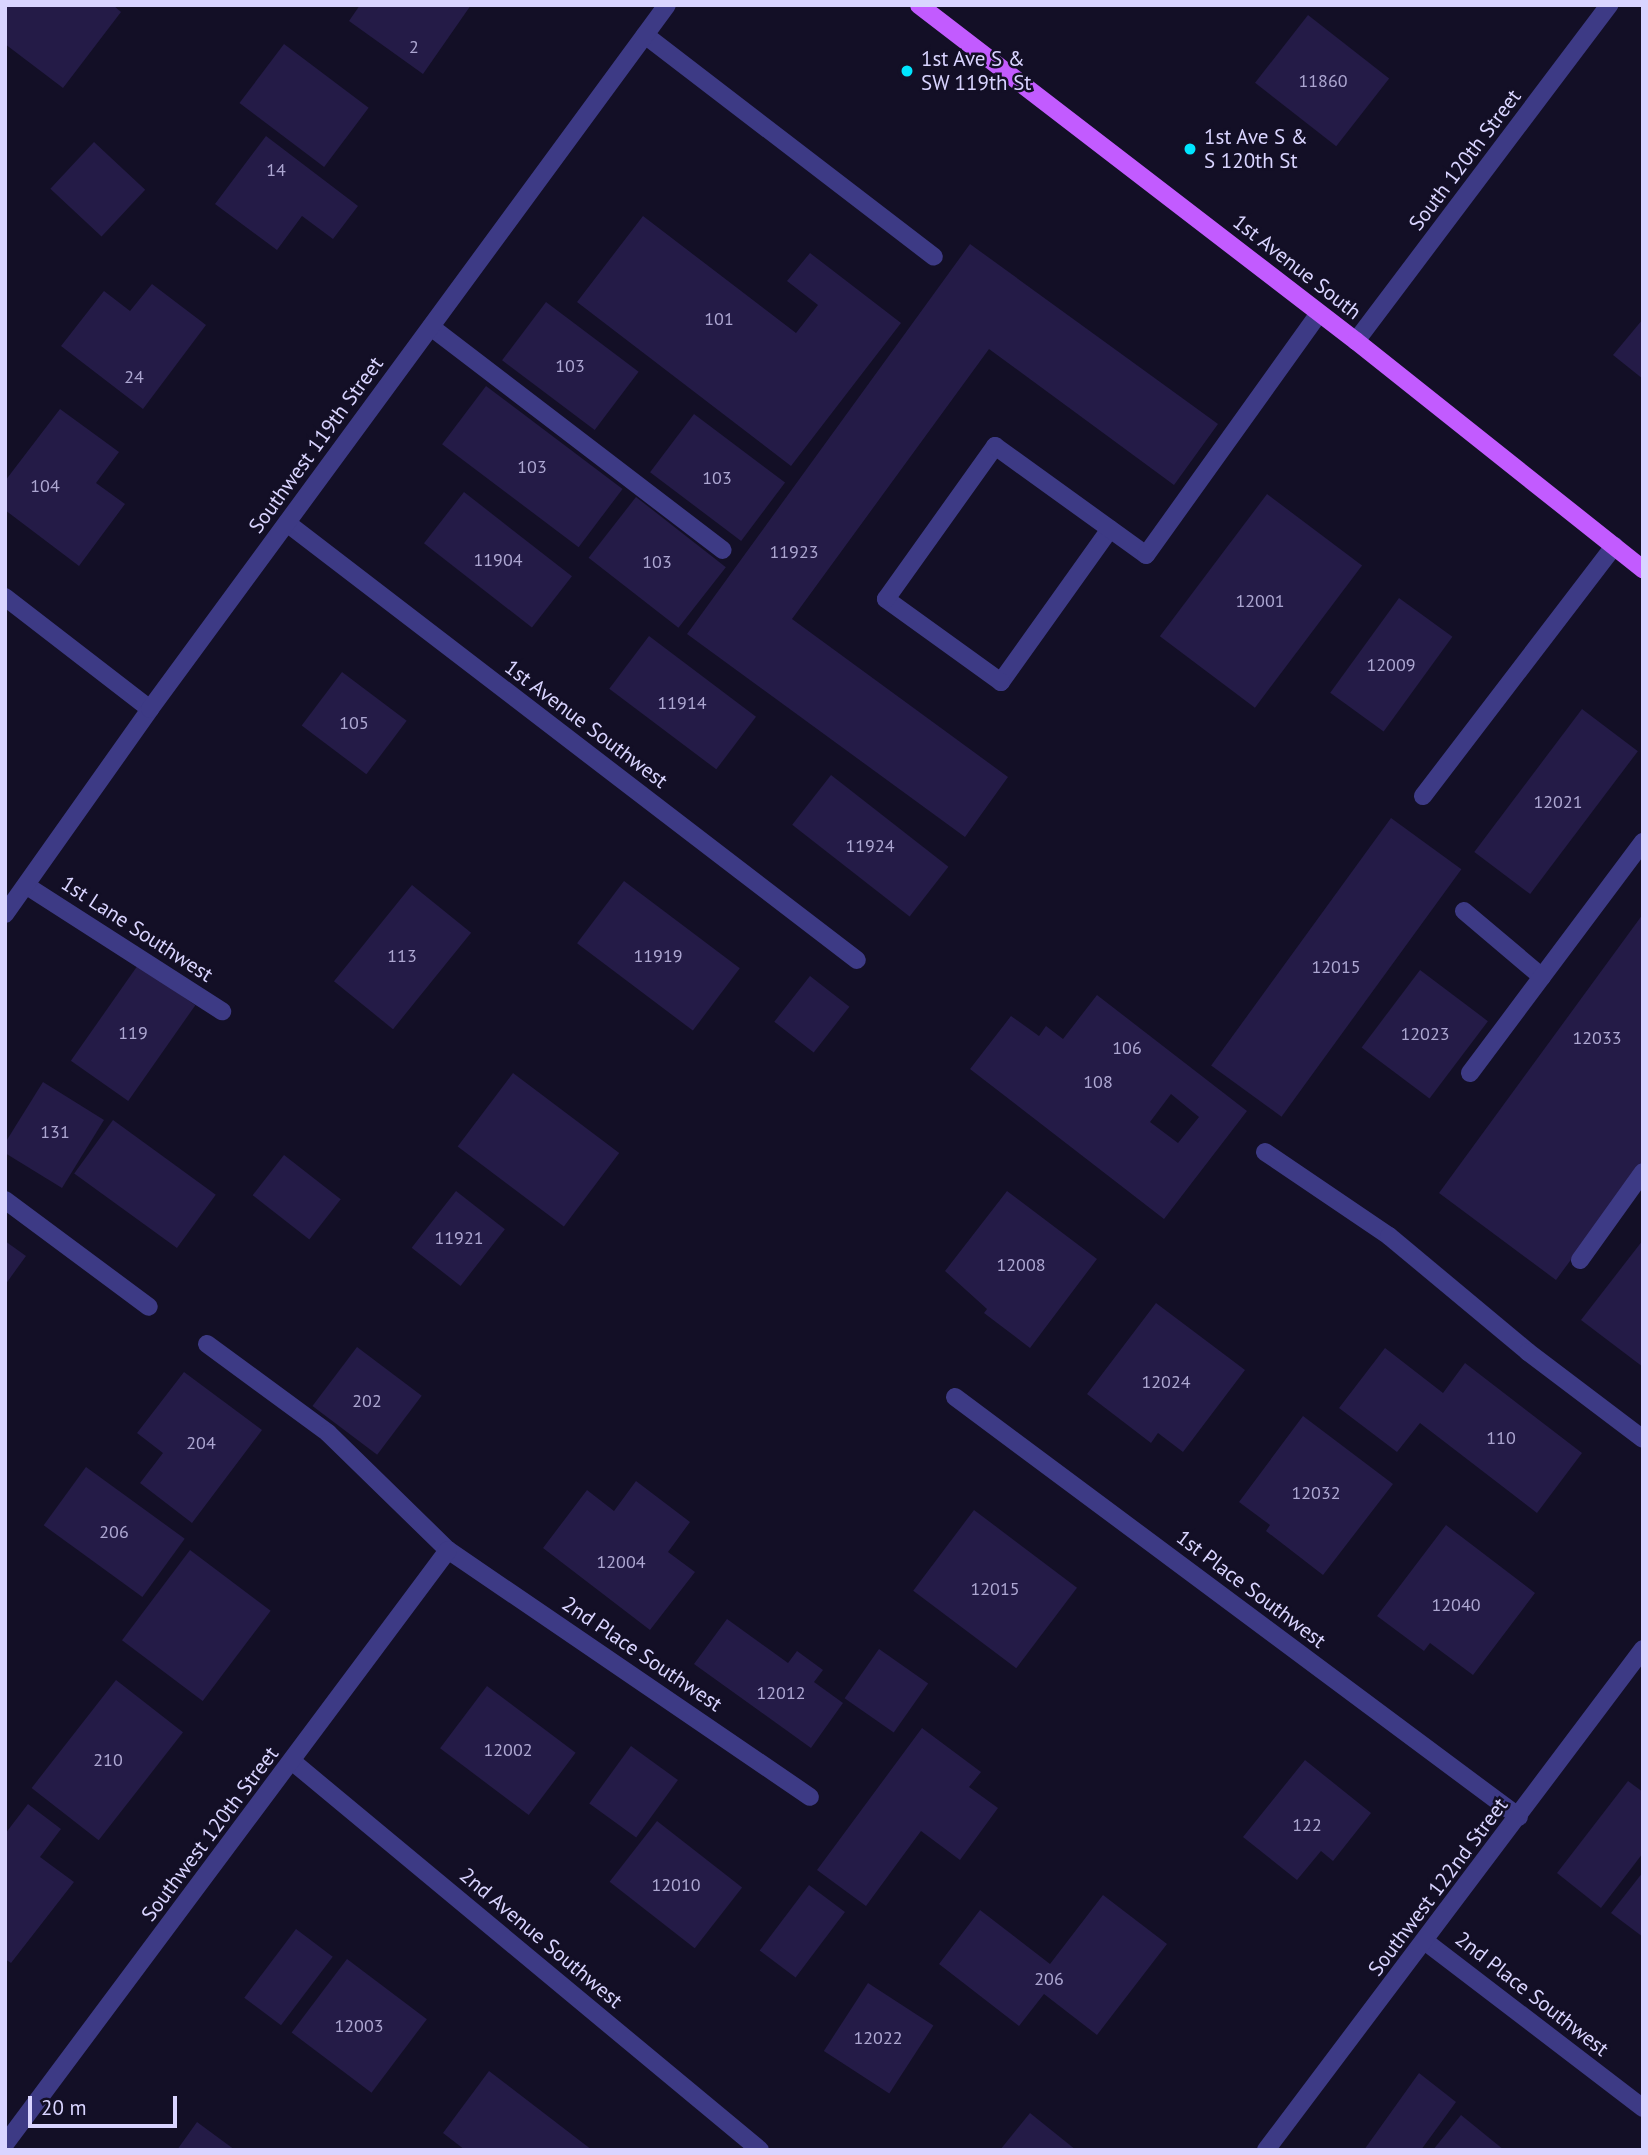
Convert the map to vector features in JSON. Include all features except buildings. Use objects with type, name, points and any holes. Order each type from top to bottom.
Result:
[{"type":"main road","name":"1st Avenue South","points":[[919,5],[1356,341],[1643,569]]},
{"type":"street","name":"Southwest 119th Street","points":[[5,915],[150,709],[667,5]]},
{"type":"street","name":"South 120th Street","points":[[1356,341],[1609,5]]},
{"type":"street","points":[[645,35],[934,257]]},
{"type":"street","points":[[1110,529],[1001,682],[886,599],[995,446],[1110,529],[1146,555],[1320,313]]},
{"type":"street","points":[[431,327],[723,550]]},
{"type":"street","name":"1st Avenue Southwest","points":[[287,523],[857,960]]},
{"type":"street","points":[[1423,796],[1614,546]]},
{"type":"street","points":[[5,597],[150,709]]},
{"type":"street","points":[[1470,1073],[1643,842]]},
{"type":"street","name":"1st Lane Southwest","points":[[26,886],[222,1011]]},
{"type":"street","points":[[1464,911],[1542,977]]},
{"type":"street","points":[[1265,1152],[1390,1236],[1528,1352],[1643,1439]]},
{"type":"street","points":[[1580,1260],[1643,1172]]},
{"type":"street","points":[[5,1200],[149,1307]]},
{"type":"street","name":"2nd Place Southwest","points":[[207,1344],[328,1433],[448,1550],[810,1797]]},
{"type":"street","name":"1st Place Southwest","points":[[955,1397],[1519,1817]]},
{"type":"street","name":"Southwest 120th Street","points":[[5,2144],[293,1762],[448,1550]]},
{"type":"street","name":"Southwest 122nd Street","points":[[1266,2150],[1426,1942],[1643,1649]]},
{"type":"street","name":"2nd Avenue Southwest","points":[[293,1762],[760,2150]]},
{"type":"street","name":"2nd Place Southwest","points":[[1426,1942],[1643,2108]]},
{"type":"place","name":"1st Ave S & SW 119th St","points":[[907,71]]},
{"type":"place","name":"1st Ave S & S 120th St","points":[[1190,149]]}]
